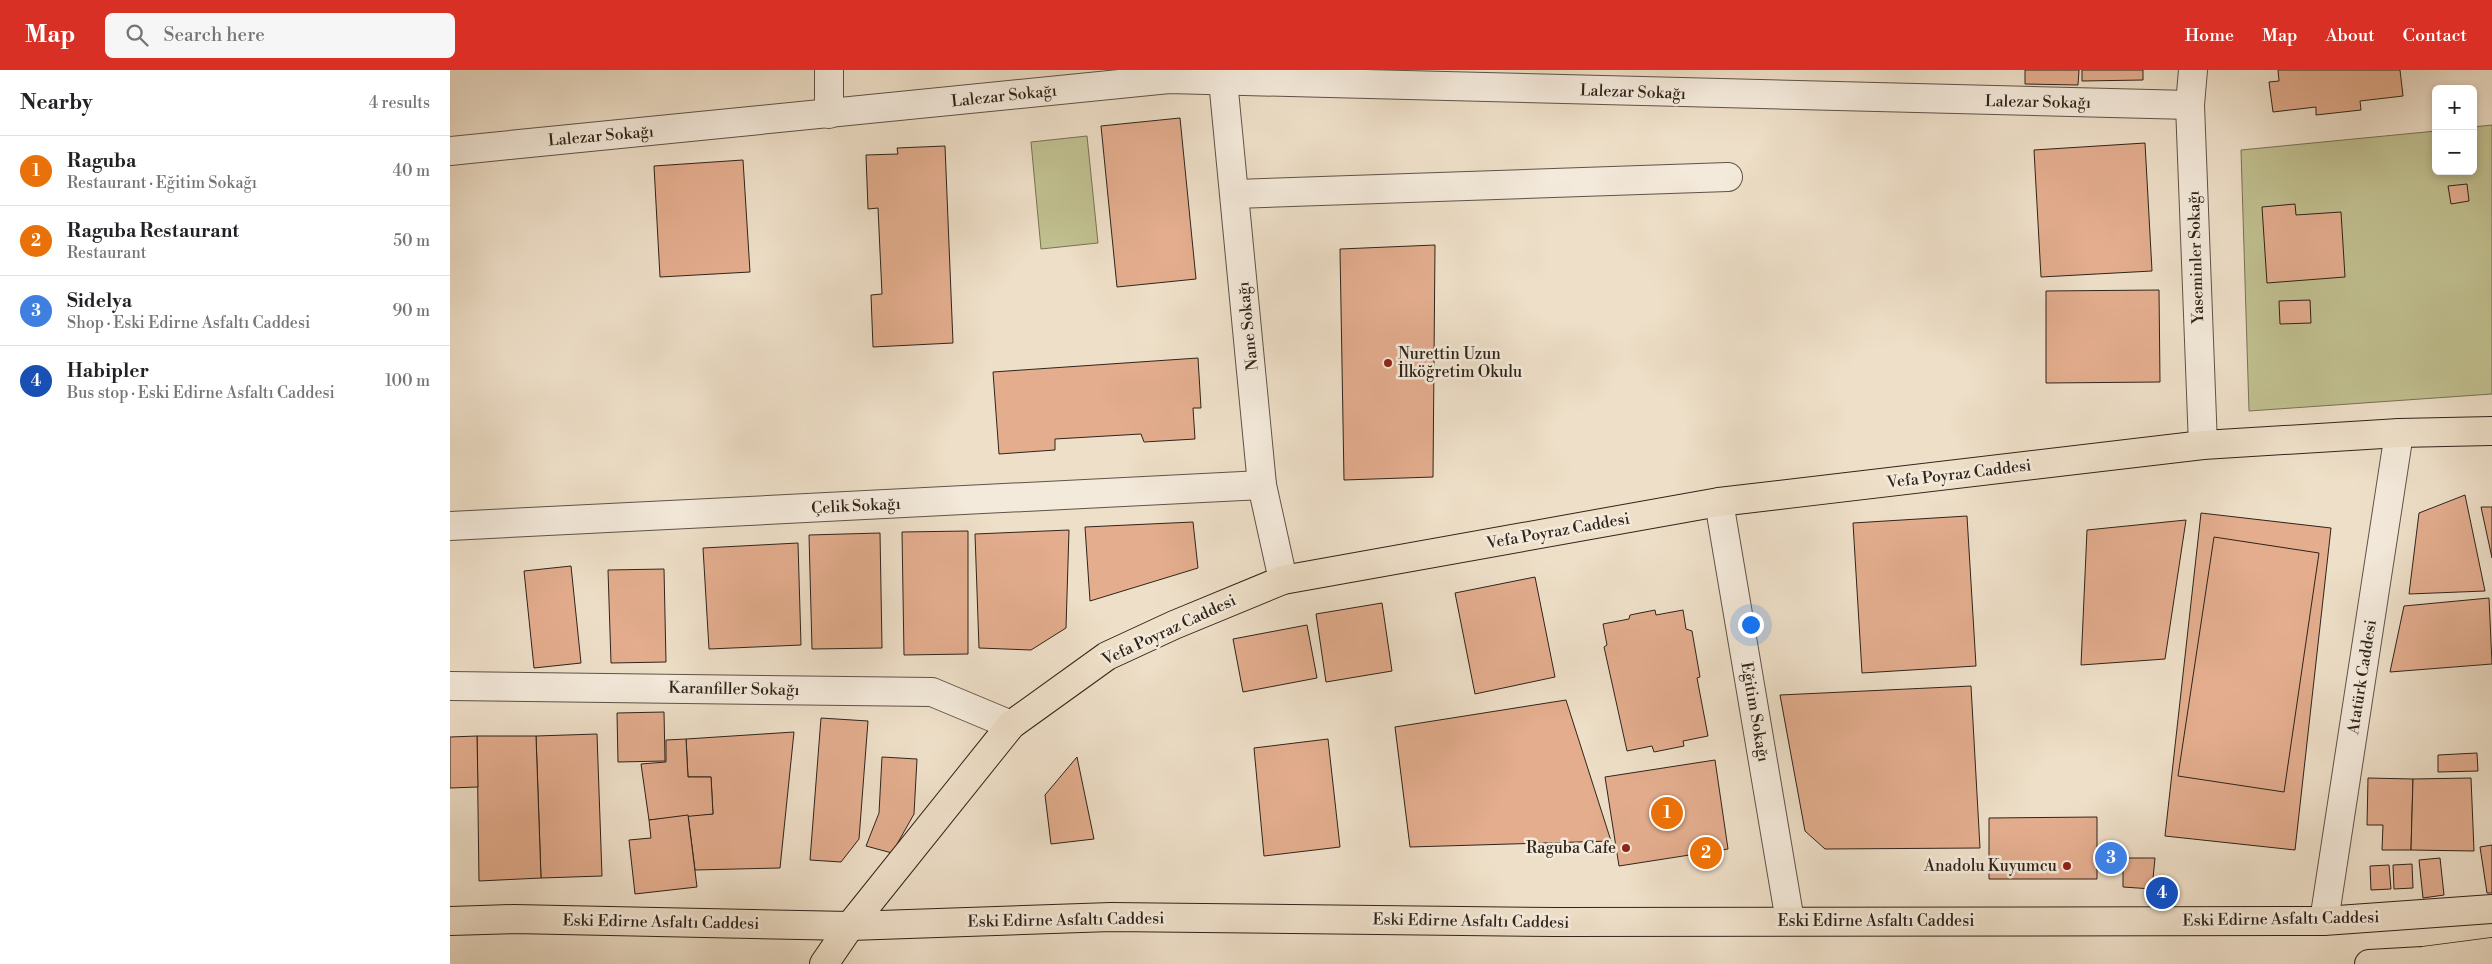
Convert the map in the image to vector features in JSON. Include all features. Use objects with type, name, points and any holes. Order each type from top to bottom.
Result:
[{"type":"main road","name":"Vefa Poyraz Caddesi","points":[[824,964],[850,926],[1010,725],[1107,656],[1174,624],[1282,580],[1720,502],[2203,444],[2399,433],[2492,431]]},
{"type":"main road","name":"Eski Edirne Asfaltı Caddesi","points":[[450,921],[514,919],[850,926],[1111,917],[1556,922],[2324,921],[2492,909]]},
{"type":"main road","points":[[2369,964],[2423,961],[2492,952]]},
{"type":"street","points":[[829,70],[829,114]]},
{"type":"street","name":"Yaseminler Sokağı","points":[[2193,70],[2190,105],[2203,444]]},
{"type":"street","name":"Lalezar Sokağı","points":[[450,151],[1223,75],[2190,105]]},
{"type":"street","name":"Nane Sokağı","points":[[1223,75],[1262,485],[1282,580]]},
{"type":"street","points":[[1235,194],[1728,177]]},
{"type":"street","name":"Atatürk Caddesi","points":[[2324,921],[2399,433]]},
{"type":"street","name":"Çelik Sokağı","points":[[450,526],[1262,485]]},
{"type":"street","name":"Eğitim Sokağı","points":[[1720,502],[1790,921]]},
{"type":"street","name":"Karanfiller Sokağı","points":[[450,686],[932,692],[1010,725]]},
{"type":"shaded area","points":[[2492,125],[2492,394],[2249,411],[2241,150],[2432,131],[2432,175],[2477,175],[2477,127]]},
{"type":"shaded area","points":[[1087,136],[1098,243],[1041,249],[1031,142]]},
{"type":"building","points":[[2025,70],[2079,70],[2078,85],[2025,84]]},
{"type":"building","points":[[2082,70],[2143,70],[2143,80],[2082,81]]},
{"type":"building","points":[[2278,70],[2400,70],[2403,96],[2360,101],[2361,110],[2316,115],[2316,107],[2273,112],[2269,82],[2279,81]]},
{"type":"building","points":[[1180,118],[1196,279],[1117,287],[1101,126]]},
{"type":"building","points":[[2145,143],[2152,271],[2041,277],[2034,150]]},
{"type":"building","points":[[945,146],[953,343],[873,347],[871,295],[882,294],[878,208],[868,209],[866,155],[898,154],[897,148]]},
{"type":"building","points":[[743,160],[750,272],[660,277],[654,166]]},
{"type":"building","points":[[2467,184],[2469,201],[2451,204],[2448,186]]},
{"type":"building","points":[[2295,204],[2296,215],[2341,212],[2345,277],[2267,283],[2262,207]]},
{"type":"building","name":"Nurettin Uzun İlköğretim Okulu","points":[[1435,245],[1433,477],[1344,480],[1340,249]]},
{"type":"building","points":[[2159,290],[2160,382],[2046,383],[2046,291]]},
{"type":"building","points":[[2310,300],[2311,323],[2280,324],[2279,301]]},
{"type":"building","points":[[1198,358],[1201,408],[1193,408],[1195,439],[1144,442],[1141,434],[1055,439],[1055,450],[999,454],[993,372]]},
{"type":"building","points":[[2465,495],[2485,591],[2409,594],[2419,513]]},
{"type":"building","points":[[2481,507],[2492,507],[2492,558]]},
{"type":"building","points":[[2201,513],[2331,528],[2295,850],[2165,836]]},
{"type":"building","points":[[1967,516],[1976,666],[1862,673],[1853,523]]},
{"type":"building","points":[[2186,520],[2165,659],[2081,665],[2087,530]]},
{"type":"building","points":[[1193,522],[1198,568],[1090,601],[1085,527]]},
{"type":"building","points":[[1069,530],[1066,628],[1031,650],[979,648],[975,534]]},
{"type":"building","points":[[968,531],[968,654],[904,655],[902,532]]},
{"type":"building","points":[[880,533],[882,648],[812,649],[809,535]]},
{"type":"building","points":[[2214,537],[2319,553],[2284,792],[2178,776]]},
{"type":"building","points":[[798,543],[801,645],[709,649],[703,548]]},
{"type":"building","points":[[571,566],[581,663],[534,668],[524,571]]},
{"type":"building","points":[[664,569],[666,662],[611,663],[608,570]]},
{"type":"building","points":[[1535,577],[1555,677],[1475,694],[1455,593]]},
{"type":"building","points":[[2489,598],[2492,664],[2390,672],[2404,606]]},
{"type":"building","points":[[1382,603],[1392,671],[1326,682],[1316,614]]},
{"type":"building","points":[[1655,610],[1656,615],[1683,610],[1686,629],[1692,631],[1700,677],[1697,678],[1708,736],[1683,741],[1684,746],[1654,752],[1652,746],[1627,751],[1604,647],[1607,645],[1603,624],[1629,619],[1630,615]]},
{"type":"building","points":[[1307,625],[1317,678],[1243,692],[1233,639]]},
{"type":"building","points":[[1971,686],[1980,848],[1825,849],[1805,831],[1780,695]]},
{"type":"building","points":[[1566,700],[1611,841],[1410,847],[1395,727]]},
{"type":"building","points":[[664,712],[665,761],[618,762],[617,713]]},
{"type":"building","points":[[821,718],[868,721],[859,839],[841,862],[810,860]]},
{"type":"building","points":[[794,732],[780,868],[695,870],[688,815],[713,814],[711,777],[688,777],[686,739]]},
{"type":"building","points":[[597,734],[602,876],[541,878],[536,736]]},
{"type":"building","points":[[477,736],[536,736],[541,878],[479,881]]},
{"type":"building","points":[[477,736],[478,787],[450,788],[450,737]]},
{"type":"building","points":[[686,739],[688,777],[711,777],[713,814],[649,820],[641,764],[666,762],[666,740]]},
{"type":"building","points":[[1328,739],[1340,847],[1264,856],[1254,748]]},
{"type":"building","points":[[2477,753],[2478,771],[2438,772],[2438,755]]},
{"type":"building","points":[[882,757],[917,759],[914,814],[892,853],[866,846],[879,813]]},
{"type":"building","points":[[1077,757],[1094,839],[1051,844],[1045,795]]},
{"type":"building","points":[[1715,760],[1728,849],[1619,866],[1605,777]]},
{"type":"building","points":[[2368,778],[2413,779],[2411,850],[2382,850],[2383,825],[2367,825]]},
{"type":"building","points":[[2471,778],[2474,851],[2411,850],[2413,779]]},
{"type":"building","points":[[688,815],[697,887],[635,894],[629,840],[651,838],[649,820]]},
{"type":"building","points":[[2097,817],[2097,879],[1989,879],[1989,818]]},
{"type":"building","points":[[2492,845],[2492,893],[2487,893],[2480,847]]},
{"type":"building","points":[[2123,858],[2155,858],[2152,889],[2123,887]]},
{"type":"building","points":[[2440,858],[2444,895],[2423,898],[2419,860]]},
{"type":"building","points":[[2412,864],[2413,888],[2394,889],[2393,865]]},
{"type":"building","points":[[2389,865],[2391,889],[2371,890],[2370,866]]},
{"type":"place","name":"Nurettin Uzun İlköğretim Okulu","points":[[1388,363]]},
{"type":"place","name":"Raguba","points":[[1667,813]]},
{"type":"place","name":"Raguba Cafe","points":[[1626,848]]},
{"type":"place","name":"Raguba Restaurant","points":[[1706,853]]},
{"type":"place","name":"Sidelya","points":[[2111,858]]},
{"type":"place","name":"Anadolu Kuyumcu","points":[[2067,866]]},
{"type":"place","name":"Habipler","points":[[2162,893]]}]
